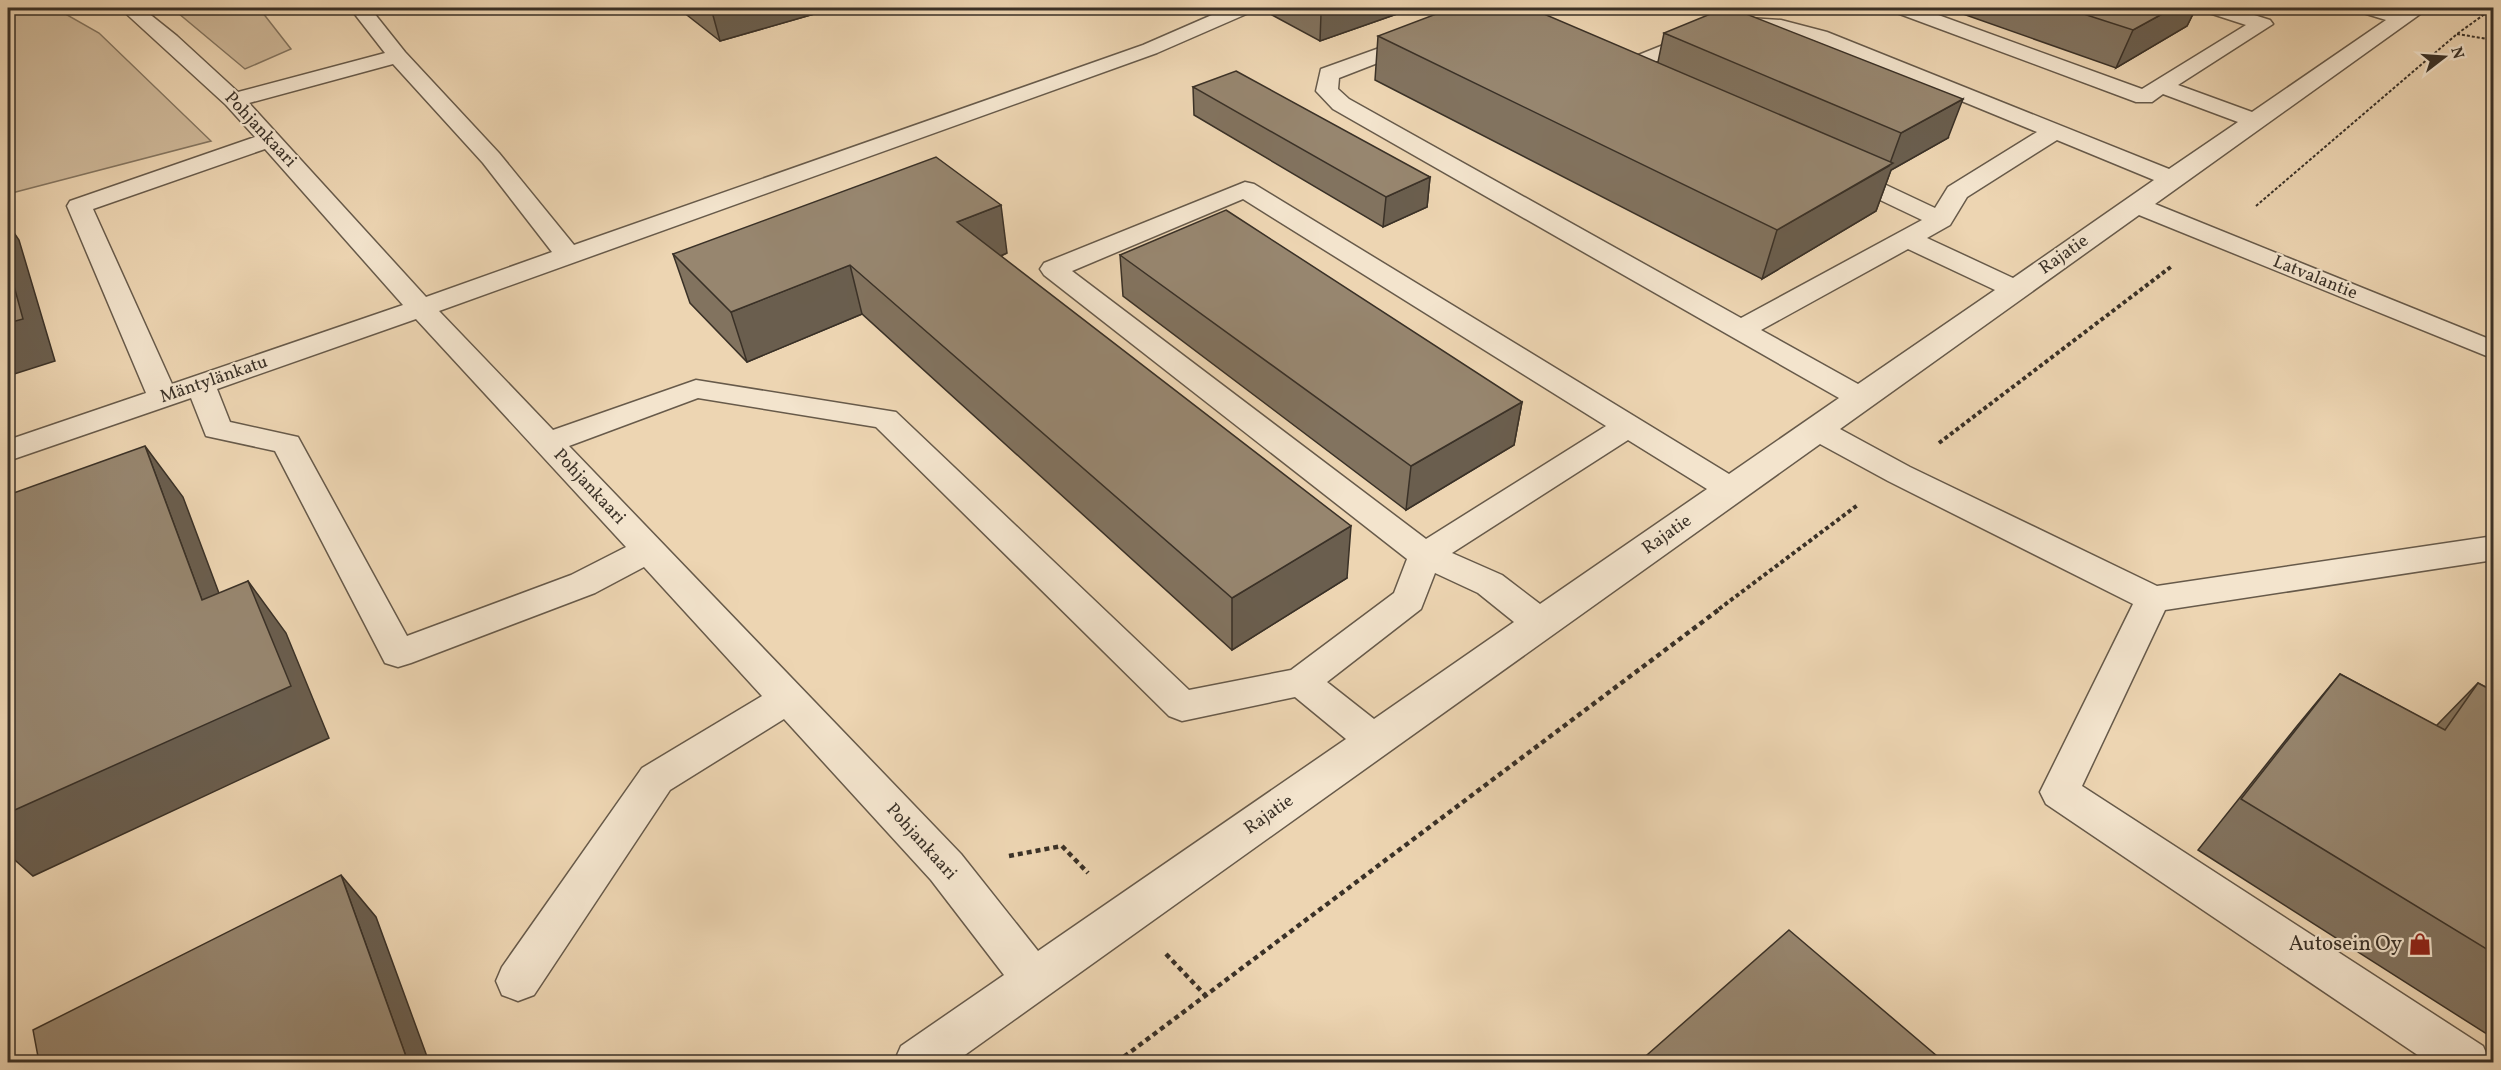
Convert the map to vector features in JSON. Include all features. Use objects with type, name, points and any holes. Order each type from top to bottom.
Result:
[{"type":"street","name":"Pohjankaari","points":[[130,8],[170,40],[234,100],[421,308],[946,867],[1034,980]]},
{"type":"street","points":[[360,8],[398,56],[491,158],[568,255]]},
{"type":"street","name":"Mäntylänkatu","points":[[8,451],[421,308],[1150,49],[1244,8]]},
{"type":"street","points":[[1904,9],[2144,97],[2263,24],[2219,8]]},
{"type":"street","points":[[2367,8],[2409,13]]},
{"type":"street","name":"Rajatie","points":[[917,1062],[2409,13]]},
{"type":"street","points":[[1624,69],[1733,23],[1781,26],[1820,36],[2172,179]]},
{"type":"street","points":[[1436,34],[1329,74],[1326,91],[1341,104],[1861,398]]},
{"type":"street","points":[[234,100],[398,56]]},
{"type":"street","points":[[1603,59],[1656,85]]},
{"type":"street","points":[[2161,86],[2255,121]]},
{"type":"street","points":[[1742,329],[1941,220],[1957,192],[2054,132]]},
{"type":"street","points":[[163,398],[79,206],[271,140]]},
{"type":"street","points":[[1825,165],[1941,220]]},
{"type":"street","points":[[1541,624],[1490,584],[1425,555],[1053,269],[1245,189],[1731,490]]},
{"type":"street","name":"Latvalantie","points":[[2136,205],[2493,351]]},
{"type":"street","points":[[1905,238],[2016,289]]},
{"type":"street","points":[[201,384],[217,429],[287,444],[398,653],[583,584],[649,550]]},
{"type":"street","points":[[547,443],[696,389],[885,418],[1182,706],[1301,682],[1409,600],[1425,555],[1627,427]]},
{"type":"street","points":[[1817,429],[1899,474],[2153,599],[2493,548]]},
{"type":"street","points":[[2153,599],[2060,792],[2467,1062]]},
{"type":"street","points":[[1301,682],[1375,741]]},
{"type":"street","points":[[518,981],[656,779],[787,699]]},
{"type":"path","points":[[1117,1062],[1899,474],[2134,294],[2250,211],[2457,34],[2493,8]]},
{"type":"shaded area","points":[[8,8],[55,8],[99,33],[211,141],[8,194]]},
{"type":"shaded area","points":[[172,8],[259,8],[291,49],[245,69]]},
{"type":"building","points":[[1309,8],[1339,8],[1321,14]]},
{"type":"building","points":[[1452,8],[1530,8],[1893,163],[1777,230],[1378,36]]},
{"type":"building","points":[[1725,8],[1731,8],[1963,99],[1901,133],[1664,33]]},
{"type":"building","points":[[2065,8],[2173,8],[2133,30]]},
{"type":"building","points":[[1236,71],[1430,177],[1386,197],[1193,87]]},
{"type":"building","points":[[936,157],[1001,205],[957,222],[1351,526],[1232,598],[850,265],[731,312],[673,254]]},
{"type":"building","points":[[1226,210],[1522,402],[1411,466],[1120,255]]},
{"type":"building","points":[[8,264],[23,319],[8,323]]},
{"type":"building","points":[[145,446],[202,600],[248,581],[291,686],[8,813],[8,495]]},
{"type":"building","points":[[2340,674],[2445,730],[2478,683],[2493,691],[2493,953],[2241,799]]},
{"type":"building","points":[[341,875],[408,1062],[39,1062],[33,1030]]},
{"type":"building","points":[[1789,930],[1944,1062],[1639,1062]]},
{"type":"place","name":"Autosein Oy","points":[[2420,944]]}]
